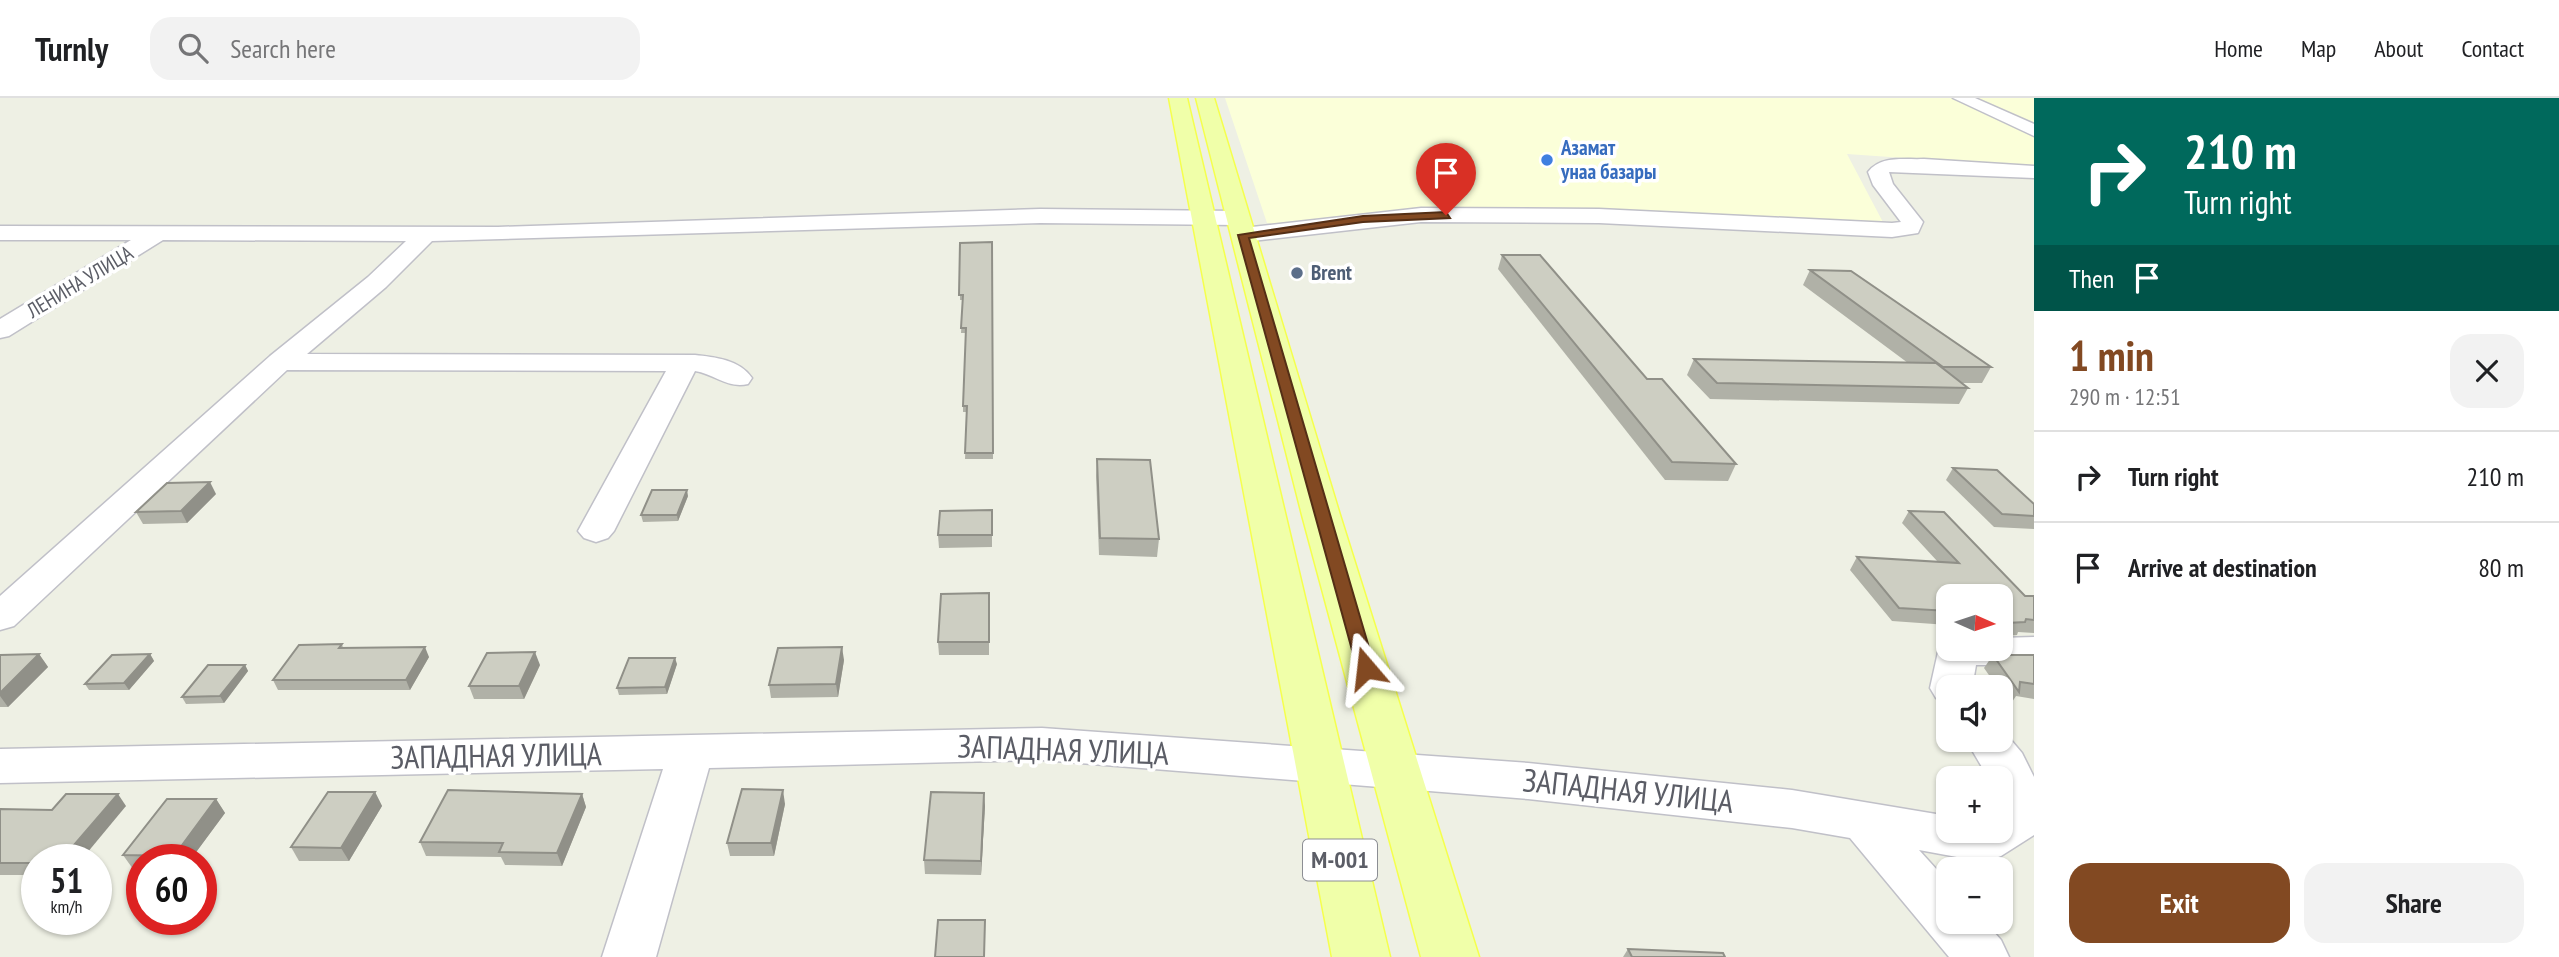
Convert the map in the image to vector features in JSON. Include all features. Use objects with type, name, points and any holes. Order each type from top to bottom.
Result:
[{"type":"main road","name":"M-001","points":[[1178,98],[1361,957]]},
{"type":"main road","name":"M-001","points":[[1205,98],[1450,957]]},
{"type":"main road","points":[[1225,319],[1267,321]]},
{"type":"street","points":[[1961,98],[2034,131]]},
{"type":"street","points":[[0,233],[426,233],[1040,216],[1203,217],[1240,227],[1420,215],[1599,216],[1892,230],[1910,228],[1912,222],[1883,185],[1878,172],[1883,166],[1924,164],[2034,172]]},
{"type":"street","name":"ЛЕНИНА УЛИЦА","points":[[0,330],[159,233]]},
{"type":"street","points":[[0,617],[280,362],[377,282],[426,233]]},
{"type":"street","points":[[280,362],[685,363],[717,366],[738,378]]},
{"type":"street","points":[[596,531],[685,363]]},
{"type":"street","points":[[1954,675],[1958,652],[2034,651]]},
{"type":"street","name":"ЗАПАДНАЯ УЛИЦА","points":[[0,766],[1042,744],[1320,763],[1792,808],[1984,842],[2028,815],[2006,765],[1997,752]]},
{"type":"street","points":[[629,957],[691,752]]},
{"type":"street","points":[[1864,821],[1936,904]]},
{"type":"street","points":[[1962,934],[1982,957]]},
{"type":"shaded area","name":"Азамат унаа базары","points":[[1225,98],[2034,98],[2034,167],[1847,154],[1885,226],[1435,210],[1356,214],[1290,227],[1267,223]]},
{"type":"building","points":[[992,242],[993,453],[965,453],[967,406],[963,406],[966,328],[961,328],[963,295],[959,295],[960,243]]},
{"type":"building","points":[[1502,255],[1540,255],[1647,379],[1662,379],[1736,464],[1672,462]]},
{"type":"building","points":[[1810,270],[1851,271],[1991,367],[1943,367]]},
{"type":"building","points":[[1694,359],[1936,363],[1968,388],[1717,383]]},
{"type":"building","points":[[1097,459],[1150,460],[1159,539],[1100,538]]},
{"type":"building","points":[[1953,468],[1997,470],[2034,504],[2034,516],[2002,514]]},
{"type":"building","points":[[210,482],[181,511],[136,512],[167,483]]},
{"type":"building","points":[[652,490],[687,490],[677,515],[641,515]]},
{"type":"building","points":[[992,510],[992,535],[938,535],[940,511]]},
{"type":"building","points":[[1909,511],[1944,512],[2025,596],[2034,596],[2034,620],[2013,623],[2013,584],[1936,584],[1936,610],[1899,608],[1857,557],[1959,563]]},
{"type":"building","points":[[989,593],[989,642],[938,642],[941,594]]},
{"type":"building","points":[[342,644],[339,648],[425,647],[406,680],[273,680],[299,645]]},
{"type":"building","points":[[842,647],[836,684],[769,685],[778,648]]},
{"type":"building","points":[[535,652],[519,686],[469,686],[487,653]]},
{"type":"building","points":[[39,654],[0,693],[0,655]]},
{"type":"building","points":[[150,654],[124,683],[85,684],[112,655]]},
{"type":"building","points":[[2013,655],[2034,655],[2034,684],[2020,682],[2019,692],[2013,683],[2013,675],[2007,675],[1998,662],[2012,662]]},
{"type":"building","points":[[629,658],[675,658],[665,687],[617,688]]},
{"type":"building","points":[[208,665],[245,665],[220,696],[182,697]]},
{"type":"building","points":[[742,789],[783,790],[771,843],[727,843]]},
{"type":"building","points":[[448,790],[582,794],[557,853],[499,852],[503,843],[420,842]]},
{"type":"building","points":[[328,792],[375,792],[341,848],[291,847]]},
{"type":"building","points":[[931,792],[984,793],[981,861],[924,860]]},
{"type":"building","points":[[66,794],[118,794],[75,844],[21,844],[21,863],[0,863],[0,809],[52,810]]},
{"type":"building","points":[[167,799],[216,799],[183,844],[132,844]]},
{"type":"building","points":[[938,920],[985,920],[984,957],[935,957]]},
{"type":"building","points":[[1628,949],[1723,953],[1725,957],[1632,957]]},
{"type":"place","name":"Азамат унаа базары","points":[[1547,160]]},
{"type":"place","name":"Brent","points":[[1297,273]]},
{"type":"route","points":[[1366,668],[1243,235],[1313,228],[1363,219],[1446,215]]}]
